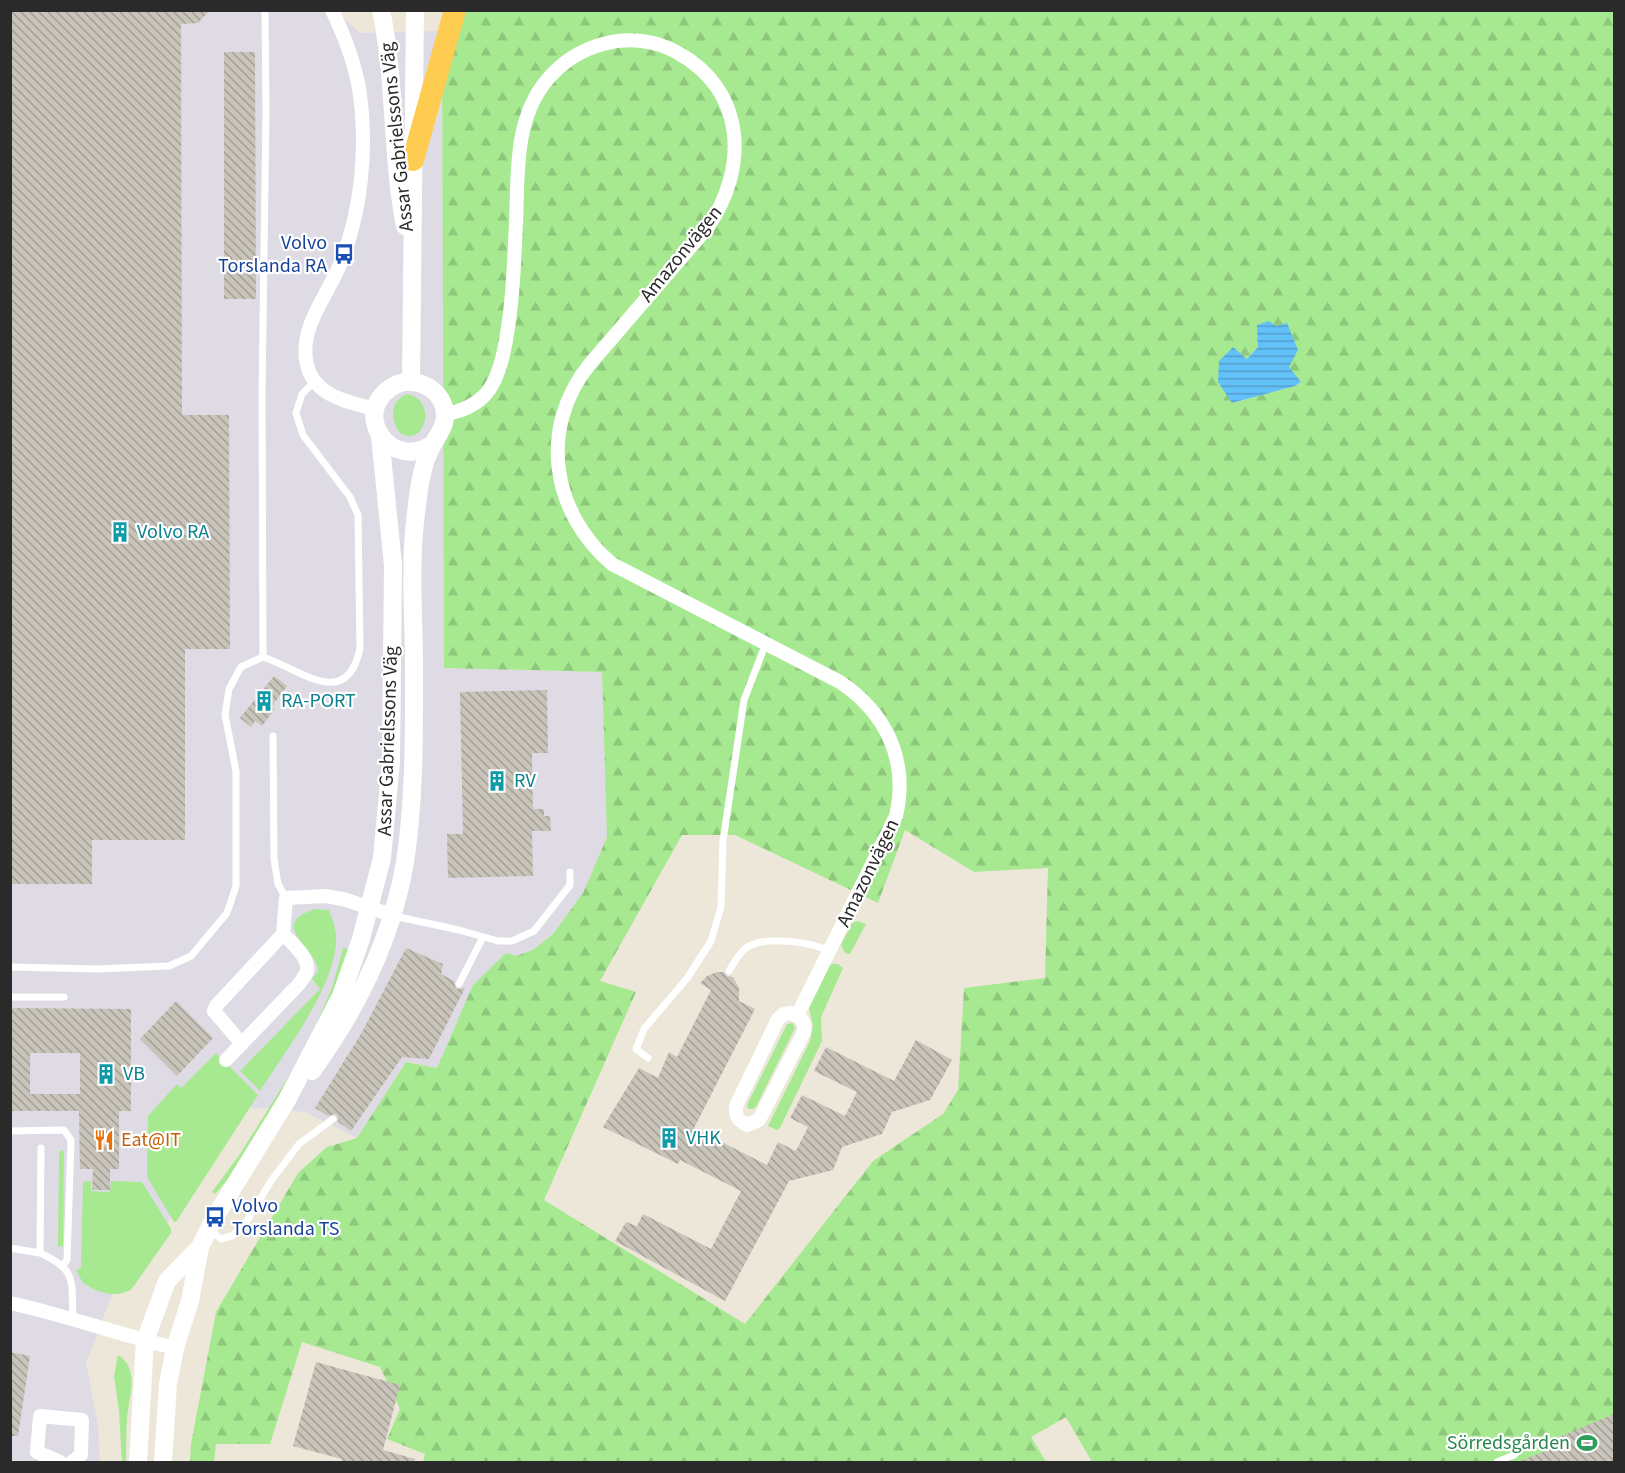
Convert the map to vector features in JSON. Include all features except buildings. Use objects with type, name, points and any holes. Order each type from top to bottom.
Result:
[{"type":"highway","points":[[413,160],[455,10]]},
{"type":"street","points":[[332,10],[343,35],[359,87],[362,132],[361,176],[355,216],[344,254],[307,335],[306,362],[311,376],[323,390],[332,396],[375,409]]},
{"type":"street","name":"Assar Gabrielssons Väg","points":[[381,10],[387,40],[399,196],[413,264]]},
{"type":"street","name":"Assar Gabrielssons Väg","points":[[411,382],[415,10]]},
{"type":"street","name":"Amazonvägen","points":[[445,414],[469,407],[484,396],[492,385],[504,351],[512,306],[520,150],[526,118],[538,93],[555,71],[570,58],[609,42],[651,43],[672,49],[684,56],[711,78],[729,109],[735,141],[730,184],[722,204],[707,228],[588,366],[573,388],[559,429],[558,470],[563,495],[576,523],[592,545],[612,564],[629,575],[824,672],[863,699],[884,726],[893,747],[898,768],[899,800],[894,823],[797,1016]]},
{"type":"street","points":[[411,382],[419,383],[440,398],[445,414],[444,428],[433,444],[419,451],[404,452],[390,446],[380,436],[376,425],[375,409],[388,389],[399,383],[411,382]]},
{"type":"street","name":"Assar Gabrielssons Väg","points":[[138,1462],[145,1341],[167,1281],[200,1247],[287,1100],[341,996],[370,907],[382,858],[391,762],[393,565],[380,436]]},
{"type":"street","name":"Assar Gabrielssons Väg","points":[[287,1100],[312,1072],[332,1044],[356,1003],[380,951],[405,863],[415,747],[414,534],[423,470],[433,444]]},
{"type":"street","points":[[242,1044],[214,1011],[216,1006],[283,934],[286,898],[325,896],[392,915]]},
{"type":"street","points":[[226,1060],[307,973],[308,967],[303,955],[283,934]]},
{"type":"street","points":[[791,1013],[797,1016],[803,1019],[804,1032],[759,1120],[747,1125],[737,1119],[736,1106],[778,1019],[784,1014],[791,1013]]},
{"type":"street","name":"Assar Gabrielssons Väg","points":[[163,1462],[168,1384],[175,1348],[190,1301],[200,1247]]},
{"type":"street","points":[[10,1303],[73,1318],[175,1348]]},
{"type":"street","points":[[60,1462],[37,1452],[40,1416],[82,1420],[81,1455],[72,1462]]},
{"type":"lane","points":[[10,967],[98,969],[169,966],[191,956],[227,913],[236,886],[236,771],[225,715],[229,688],[241,667],[263,657],[262,395],[265,10]]},
{"type":"lane","name":"Assar Gabrielssons Väg","points":[[263,657],[328,684],[341,681],[350,672],[357,662],[360,648],[358,515],[350,497],[303,435],[296,413],[302,394],[315,381]]},
{"type":"lane","points":[[648,1058],[636,1049],[644,1029],[693,969],[711,941],[721,906],[723,841],[736,740],[744,700],[766,643]]},
{"type":"lane","points":[[273,736],[274,859],[278,884],[286,898]]},
{"type":"lane","points":[[392,915],[498,941],[512,941],[534,932],[570,885],[570,872]]},
{"type":"lane","points":[[459,984],[483,937]]},
{"type":"lane","points":[[729,971],[737,957],[747,947],[766,942],[806,942],[830,951]]},
{"type":"lane","points":[[10,997],[64,997]]},
{"type":"lane","points":[[209,1230],[221,1239],[232,1236],[244,1226],[271,1180],[299,1144],[333,1119]]},
{"type":"lane","points":[[10,1131],[64,1130],[71,1140],[67,1260],[63,1265]]},
{"type":"lane","points":[[40,1253],[41,1148]]},
{"type":"lane","points":[[10,1248],[40,1253],[63,1265],[69,1272],[73,1318]]},
{"type":"lane","points":[[1497,1462],[1514,1455]]},
{"type":"shaded area","points":[[10,11],[336,11],[360,33],[442,31],[444,668],[602,672],[607,837],[583,893],[553,934],[533,950],[516,956],[474,985],[437,1068],[406,1062],[357,1138],[305,1112],[249,1107],[152,1245],[112,1295],[86,1363],[98,1425],[100,1462],[11,1462]]},
{"type":"green space","points":[[460,11],[1614,11],[1614,1462],[1092,1462],[1066,1417],[1031,1437],[1046,1462],[423,1462],[425,1454],[387,1439],[400,1409],[380,1367],[302,1342],[270,1444],[216,1444],[214,1462],[190,1462],[191,1444],[216,1312],[298,1173],[327,1147],[357,1138],[406,1062],[437,1068],[473,985],[506,953],[516,956],[533,950],[553,934],[583,893],[607,837],[602,672],[444,668],[442,31]],"holes":[[[1233,347],[1247,359],[1258,347],[1301,382],[1295,386],[1233,403]],[[905,830],[974,872],[1048,868],[1045,978],[964,988],[958,1090],[943,1114],[873,1161],[745,1324],[544,1200],[636,992],[600,981],[682,835],[735,835],[878,903]]]},
{"type":"green space","points":[[407,394],[416,398],[425,411],[423,427],[412,436],[400,433],[393,416],[397,401]]},
{"type":"green space","points":[[315,909],[329,910],[332,918],[336,938],[333,960],[327,979],[307,1019],[260,1091],[240,1071],[320,989],[312,979],[318,972],[316,963],[294,930],[295,922],[301,915]]},
{"type":"green space","points":[[858,921],[866,924],[850,954],[845,953],[841,945],[852,923]]},
{"type":"green space","points":[[343,948],[352,950],[312,1044],[229,1178],[215,1194],[212,1192],[240,1154],[294,1068],[332,988]]},
{"type":"green space","points":[[838,964],[843,968],[821,1017],[822,1041],[777,1130],[768,1126],[810,1041],[813,1026],[809,1008],[830,965]]},
{"type":"green space","points":[[793,1023],[795,1028],[756,1107],[748,1109],[747,1105],[787,1024]]},
{"type":"green space","points":[[216,1053],[258,1095],[174,1222],[147,1177],[148,1116],[177,1084],[181,1088]]},
{"type":"green space","points":[[61,1150],[64,1152],[63,1246],[58,1247],[59,1153]]},
{"type":"green space","points":[[91,1181],[91,1191],[110,1192],[111,1181],[142,1182],[171,1229],[171,1233],[131,1290],[119,1294],[95,1290],[83,1283],[76,1270],[81,1266],[83,1182]]},
{"type":"green space","points":[[118,1355],[129,1368],[132,1385],[127,1425],[126,1462],[122,1462],[114,1377]]},
{"type":"water","points":[[1269,321],[1276,326],[1287,323],[1298,350],[1289,367],[1301,382],[1295,386],[1232,403],[1218,382],[1219,361],[1233,347],[1247,359],[1258,347],[1257,325]]},
{"type":"place","name":"Volvo Torslanda RA","points":[[344,254]]},
{"type":"place","name":"Volvo RA","points":[[120,532]]},
{"type":"place","name":"RA-PORT","points":[[264,701]]},
{"type":"place","name":"RV","points":[[497,781]]},
{"type":"place","name":"VB","points":[[106,1074]]},
{"type":"place","name":"VHK","points":[[669,1138]]},
{"type":"place","name":"Eat@IT","points":[[104,1140]]},
{"type":"place","name":"Volvo Torslanda TS","points":[[215,1217]]},
{"type":"place","name":"Sörredsgården","points":[[1587,1443]]}]
